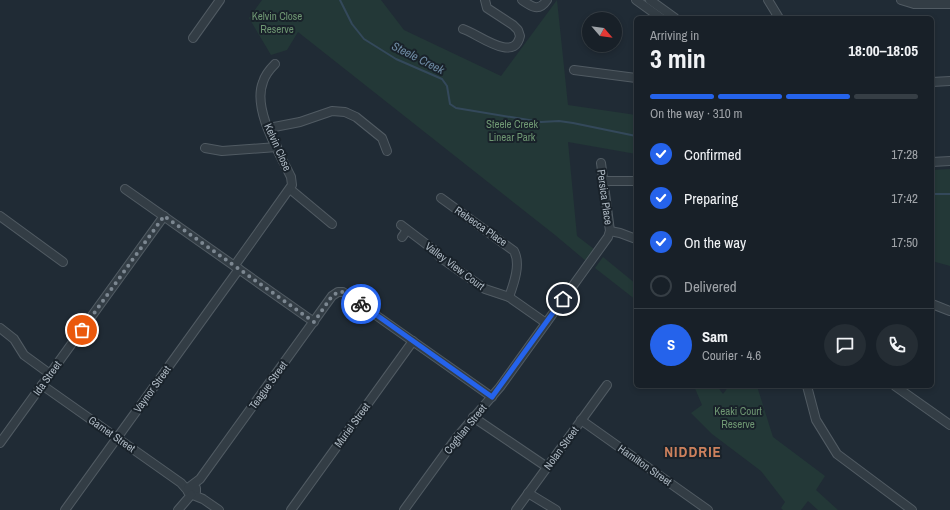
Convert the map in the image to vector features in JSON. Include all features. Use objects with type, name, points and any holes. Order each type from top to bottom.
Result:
[{"type":"street","points":[[193,38],[220,0]]},
{"type":"street","points":[[463,29],[504,48],[512,47],[516,44],[520,36],[518,30],[513,24],[487,8],[485,0]]},
{"type":"street","points":[[522,0],[537,8],[541,7],[547,0]]},
{"type":"street","points":[[636,0],[658,16]]},
{"type":"street","points":[[650,0],[672,16]]},
{"type":"street","points":[[768,0],[778,16]]},
{"type":"street","points":[[901,0],[914,4],[950,4]]},
{"type":"street","name":"Kelvin Close","points":[[275,64],[265,77],[261,89],[261,104],[269,128],[291,177],[290,189]]},
{"type":"street","points":[[574,70],[634,78]]},
{"type":"street","points":[[934,82],[950,81]]},
{"type":"street","points":[[269,128],[300,122],[332,111],[345,112],[356,117],[382,138],[387,151]]},
{"type":"street","points":[[206,148],[227,151],[277,147]]},
{"type":"street","points":[[934,162],[950,161]]},
{"type":"street","name":"Persica Place","points":[[601,163],[610,231]]},
{"type":"street","points":[[604,182],[634,181]]},
{"type":"street","points":[[126,189],[314,322]]},
{"type":"street","points":[[237,267],[290,189],[332,224]]},
{"type":"street","name":"Rebecca Place","points":[[444,203],[514,251],[517,256],[517,264],[509,297]]},
{"type":"street","points":[[0,216],[64,262]]},
{"type":"street","name":"Ida Street","points":[[0,443],[164,216]]},
{"type":"street","name":"Valley View Court","points":[[403,231],[434,250],[444,261],[484,289],[509,297],[546,323]]},
{"type":"street","points":[[610,231],[634,238]]},
{"type":"street","name":"Coghlan Street","points":[[404,510],[473,417],[492,397],[608,237],[610,231]]},
{"type":"street","name":"Vaynor Street","points":[[65,510],[237,267]]},
{"type":"street","name":"Teague Street","points":[[180,507],[332,296],[338,292],[343,292],[412,341]]},
{"type":"street","points":[[934,305],[946,309]]},
{"type":"street","points":[[0,328],[14,339],[24,355],[50,374]]},
{"type":"street","points":[[412,341],[492,397]]},
{"type":"street","name":"Muriel Street","points":[[291,510],[412,341]]},
{"type":"street","name":"Garnet Street","points":[[42,385],[219,510]]},
{"type":"street","name":"Nolan Street","points":[[516,510],[607,385]]},
{"type":"street","points":[[808,388],[816,420],[841,458],[912,510]]},
{"type":"street","points":[[898,388],[950,426]]},
{"type":"street","points":[[473,417],[546,469]]},
{"type":"street","name":"Hamilton Street","points":[[581,420],[708,510]]},
{"type":"street","points":[[530,491],[556,510]]},
{"type":"green space","name":"Steele Creek Linear Park","points":[[262,0],[381,0],[404,30],[501,76],[557,0],[568,105],[634,115],[634,154],[568,142],[577,236],[594,249],[586,261],[298,32],[287,50],[271,55],[249,18]]},
{"type":"green space","points":[[950,169],[950,266],[934,262],[934,170]]},
{"type":"green space","points":[[603,257],[634,282],[634,298],[595,268]]},
{"type":"green space","name":"Keaki Court Reserve","points":[[695,388],[718,388],[723,394],[728,388],[758,388],[773,437],[825,476],[816,490],[838,510],[818,510],[808,501],[801,510],[783,510],[781,508],[785,502],[761,471],[712,434],[691,413],[702,405]]},
{"type":"waterway","name":"Steele Creek","points":[[340,0],[352,24],[364,39],[396,59],[442,79],[447,86],[450,104],[456,108],[541,122],[559,121],[573,123],[634,136]]},
{"type":"waterway","name":"Steele Creek","points":[[934,194],[950,194]]},
{"type":"way so far","points":[[82,330],[164,216],[314,322],[332,296],[338,292],[343,292],[361,304]]},
{"type":"district","name":"NIDDRIE","points":[[693,452]]},
{"type":"route","points":[[361,304],[492,397],[563,299]]},
{"type":"park label","name":"Kelvin Close Reserve","points":[[277,22]]}]
